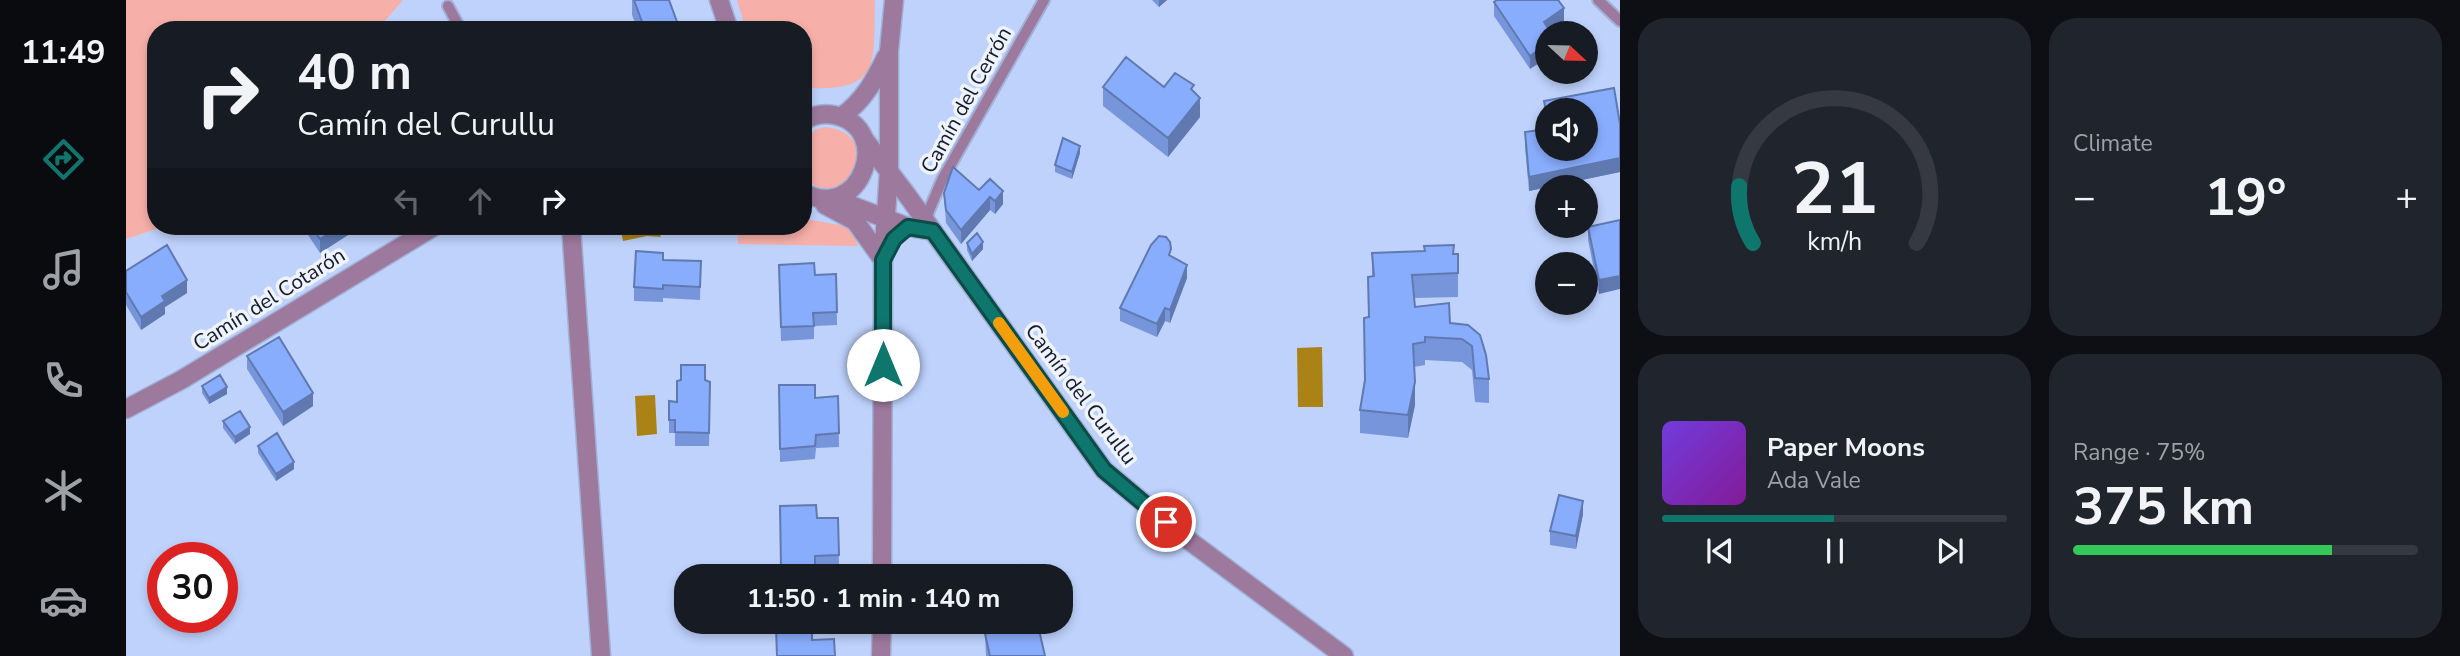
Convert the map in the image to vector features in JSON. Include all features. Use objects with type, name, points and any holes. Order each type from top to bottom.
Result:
[{"type":"street","points":[[719,0],[726,21]]},
{"type":"street","points":[[882,564],[883,260],[889,170],[889,51],[894,0]]},
{"type":"street","points":[[812,116],[819,114],[841,117],[857,106],[889,51]]},
{"type":"street","name":"Camín del Curullu","points":[[841,117],[850,122],[889,170],[922,226],[1104,470],[1187,540],[1344,656]]},
{"type":"street","points":[[837,196],[853,188],[862,177],[867,152],[864,139]]},
{"type":"street","points":[[837,196],[889,170]]},
{"type":"street","points":[[812,194],[837,196],[886,218],[922,226]]},
{"type":"street","points":[[812,197],[855,221],[883,260]]},
{"type":"street","points":[[883,260],[894,239],[922,226]]},
{"type":"street","name":"Camín del Cotarón","points":[[126,409],[181,380],[420,235]]},
{"type":"street","points":[[572,235],[601,656]]},
{"type":"street","points":[[881,656],[882,634]]},
{"type":"lane","name":"Camín del Cerrón","points":[[922,226],[942,180],[1044,0]]},
{"type":"lane","points":[[1598,0],[1620,21]]},
{"type":"lane","points":[[448,6],[456,21]]},
{"type":"shaded area","points":[[126,0],[403,0],[385,21],[147,21],[147,232],[126,239]]},
{"type":"shaded area","points":[[737,0],[875,0],[874,41],[868,70],[861,79],[848,85],[812,88],[812,21],[743,21]]},
{"type":"shaded area","points":[[825,127],[845,133],[855,144],[857,157],[853,171],[844,182],[831,188],[817,186],[812,182],[812,132]]},
{"type":"shaded area","points":[[812,220],[851,227],[858,246],[738,244],[738,235],[812,235]]},
{"type":"shaded area","points":[[622,235],[660,235],[661,237],[647,236],[623,241]]},
{"type":"shaded area","points":[[1322,347],[1323,407],[1298,407],[1297,348]]},
{"type":"shaded area","points":[[655,395],[657,434],[637,436],[635,396]]},
{"type":"building","points":[[634,0],[669,0],[677,21],[642,21]]},
{"type":"building","points":[[1558,0],[1564,8],[1545,21],[1535,21],[1535,52],[1530,56],[1494,2]]},
{"type":"building","points":[[1126,57],[1164,87],[1175,73],[1194,85],[1191,89],[1200,98],[1168,138],[1103,87]]},
{"type":"building","points":[[1614,88],[1620,124],[1620,158],[1529,177],[1525,132],[1535,131],[1535,161],[1598,161],[1598,98],[1560,98]]},
{"type":"building","points":[[1063,138],[1080,146],[1072,172],[1055,165]]},
{"type":"building","points":[[953,167],[979,190],[990,179],[1003,191],[995,201],[990,197],[961,230],[946,210],[944,193]]},
{"type":"building","points":[[1620,220],[1620,276],[1599,280],[1598,252],[1593,252],[1590,238],[1598,238],[1598,225]]},
{"type":"building","points":[[977,233],[983,242],[972,254],[967,243]]},
{"type":"building","points":[[1159,236],[1166,237],[1170,242],[1169,255],[1187,265],[1170,310],[1165,308],[1157,324],[1120,308],[1151,245]]},
{"type":"building","points":[[167,245],[187,280],[162,296],[165,301],[141,317],[126,292],[126,271]]},
{"type":"building","points":[[1454,245],[1453,254],[1458,254],[1458,273],[1412,275],[1415,307],[1449,303],[1450,323],[1468,325],[1480,335],[1489,379],[1475,378],[1472,346],[1462,339],[1425,337],[1425,342],[1413,344],[1415,382],[1408,415],[1360,410],[1365,380],[1364,318],[1369,317],[1368,277],[1374,276],[1372,253],[1425,251],[1424,246]]},
{"type":"building","points":[[636,251],[663,253],[663,260],[701,261],[700,287],[634,287]]},
{"type":"building","points":[[814,263],[815,275],[836,274],[837,312],[813,313],[814,326],[781,327],[779,265]]},
{"type":"building","points":[[279,337],[313,393],[283,412],[247,356]]},
{"type":"building","points":[[681,365],[705,365],[705,380],[710,382],[709,433],[675,432],[675,420],[669,420],[669,401],[677,402],[677,381],[681,380]]},
{"type":"building","points":[[220,375],[227,387],[209,398],[202,386]]},
{"type":"building","points":[[779,385],[815,385],[815,398],[838,396],[839,433],[816,435],[815,446],[780,449]]},
{"type":"building","points":[[240,411],[250,427],[235,437],[223,421]]},
{"type":"building","points":[[277,433],[294,462],[276,474],[258,446]]},
{"type":"building","points":[[1559,495],[1583,501],[1576,536],[1550,531]]},
{"type":"building","points":[[816,505],[817,518],[838,518],[839,555],[815,556],[815,564],[781,564],[780,506]]},
{"type":"building","points":[[776,634],[812,634],[812,640],[834,639],[835,656],[777,656]]},
{"type":"building","points":[[985,634],[1040,634],[1045,656],[990,656]]},
{"type":"slow traffic","points":[[999,323],[1063,412]]},
{"type":"route","points":[[883,365],[883,260],[894,239],[908,227],[933,231],[1104,470],[1166,522]]}]
